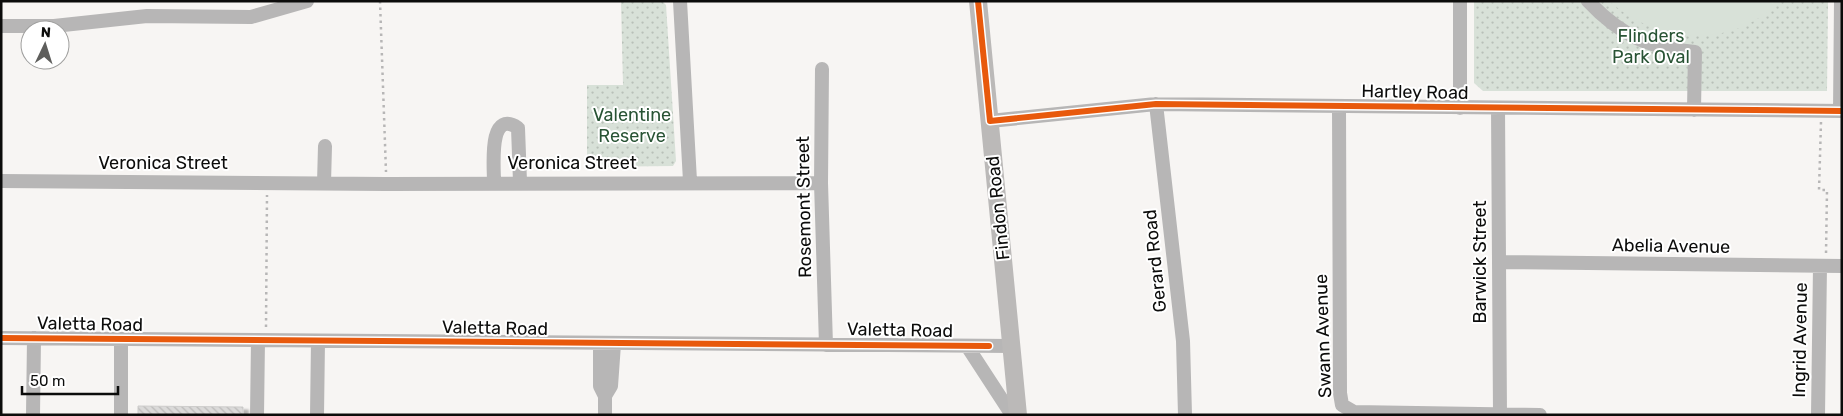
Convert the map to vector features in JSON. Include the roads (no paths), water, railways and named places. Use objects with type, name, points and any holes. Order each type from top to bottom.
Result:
[{"type":"main road","name":"Findon Road","points":[[978,1],[1018,415]]},
{"type":"street","points":[[1,26],[54,26],[146,16],[251,17],[307,1]]},
{"type":"street","points":[[680,1],[690,181]]},
{"type":"street","points":[[1460,1],[1460,108]]},
{"type":"street","points":[[1588,1],[1601,15],[1626,34],[1659,46],[1694,52],[1694,110]]},
{"type":"street","points":[[1841,1],[1841,111]]},
{"type":"street","name":"Rosemont Street","points":[[822,69],[820,182],[826,345]]},
{"type":"street","name":"Hartley Road","points":[[990,121],[1156,104],[1841,111]]},
{"type":"street","name":"Gerard Road","points":[[1156,104],[1183,341],[1185,415]]},
{"type":"street","name":"Swann Avenue","points":[[1339,107],[1340,392],[1342,405],[1354,412],[1500,414]]},
{"type":"street","name":"Barwick Street","points":[[1498,108],[1500,414]]},
{"type":"street","points":[[494,182],[495,137],[498,129],[503,124],[511,124],[518,128],[520,182]]},
{"type":"street","points":[[324,183],[325,146]]},
{"type":"street","name":"Veronica Street","points":[[1,181],[386,184],[690,181],[820,182]]},
{"type":"street","name":"Abelia Avenue","points":[[1499,262],[1842,266]]},
{"type":"street","name":"Ingrid Avenue","points":[[1818,415],[1823,266]]},
{"type":"street","name":"Valetta Road","points":[[1,338],[1012,346]]},
{"type":"street","points":[[33,415],[34,338]]},
{"type":"street","points":[[121,415],[122,339]]},
{"type":"street","points":[[257,415],[262,341]]},
{"type":"street","points":[[317,415],[318,341]]},
{"type":"street","points":[[600,344],[600,386],[605,396],[605,415]]},
{"type":"street","points":[[605,396],[611,386],[614,344]]},
{"type":"street","points":[[967,346],[1012,415]]},
{"type":"street","points":[[1500,414],[1540,415]]},
{"type":"park label","name":"Flinders Park Oval","points":[[1651,46]]},
{"type":"park label","name":"Valentine Reserve","points":[[632,125]]}]
